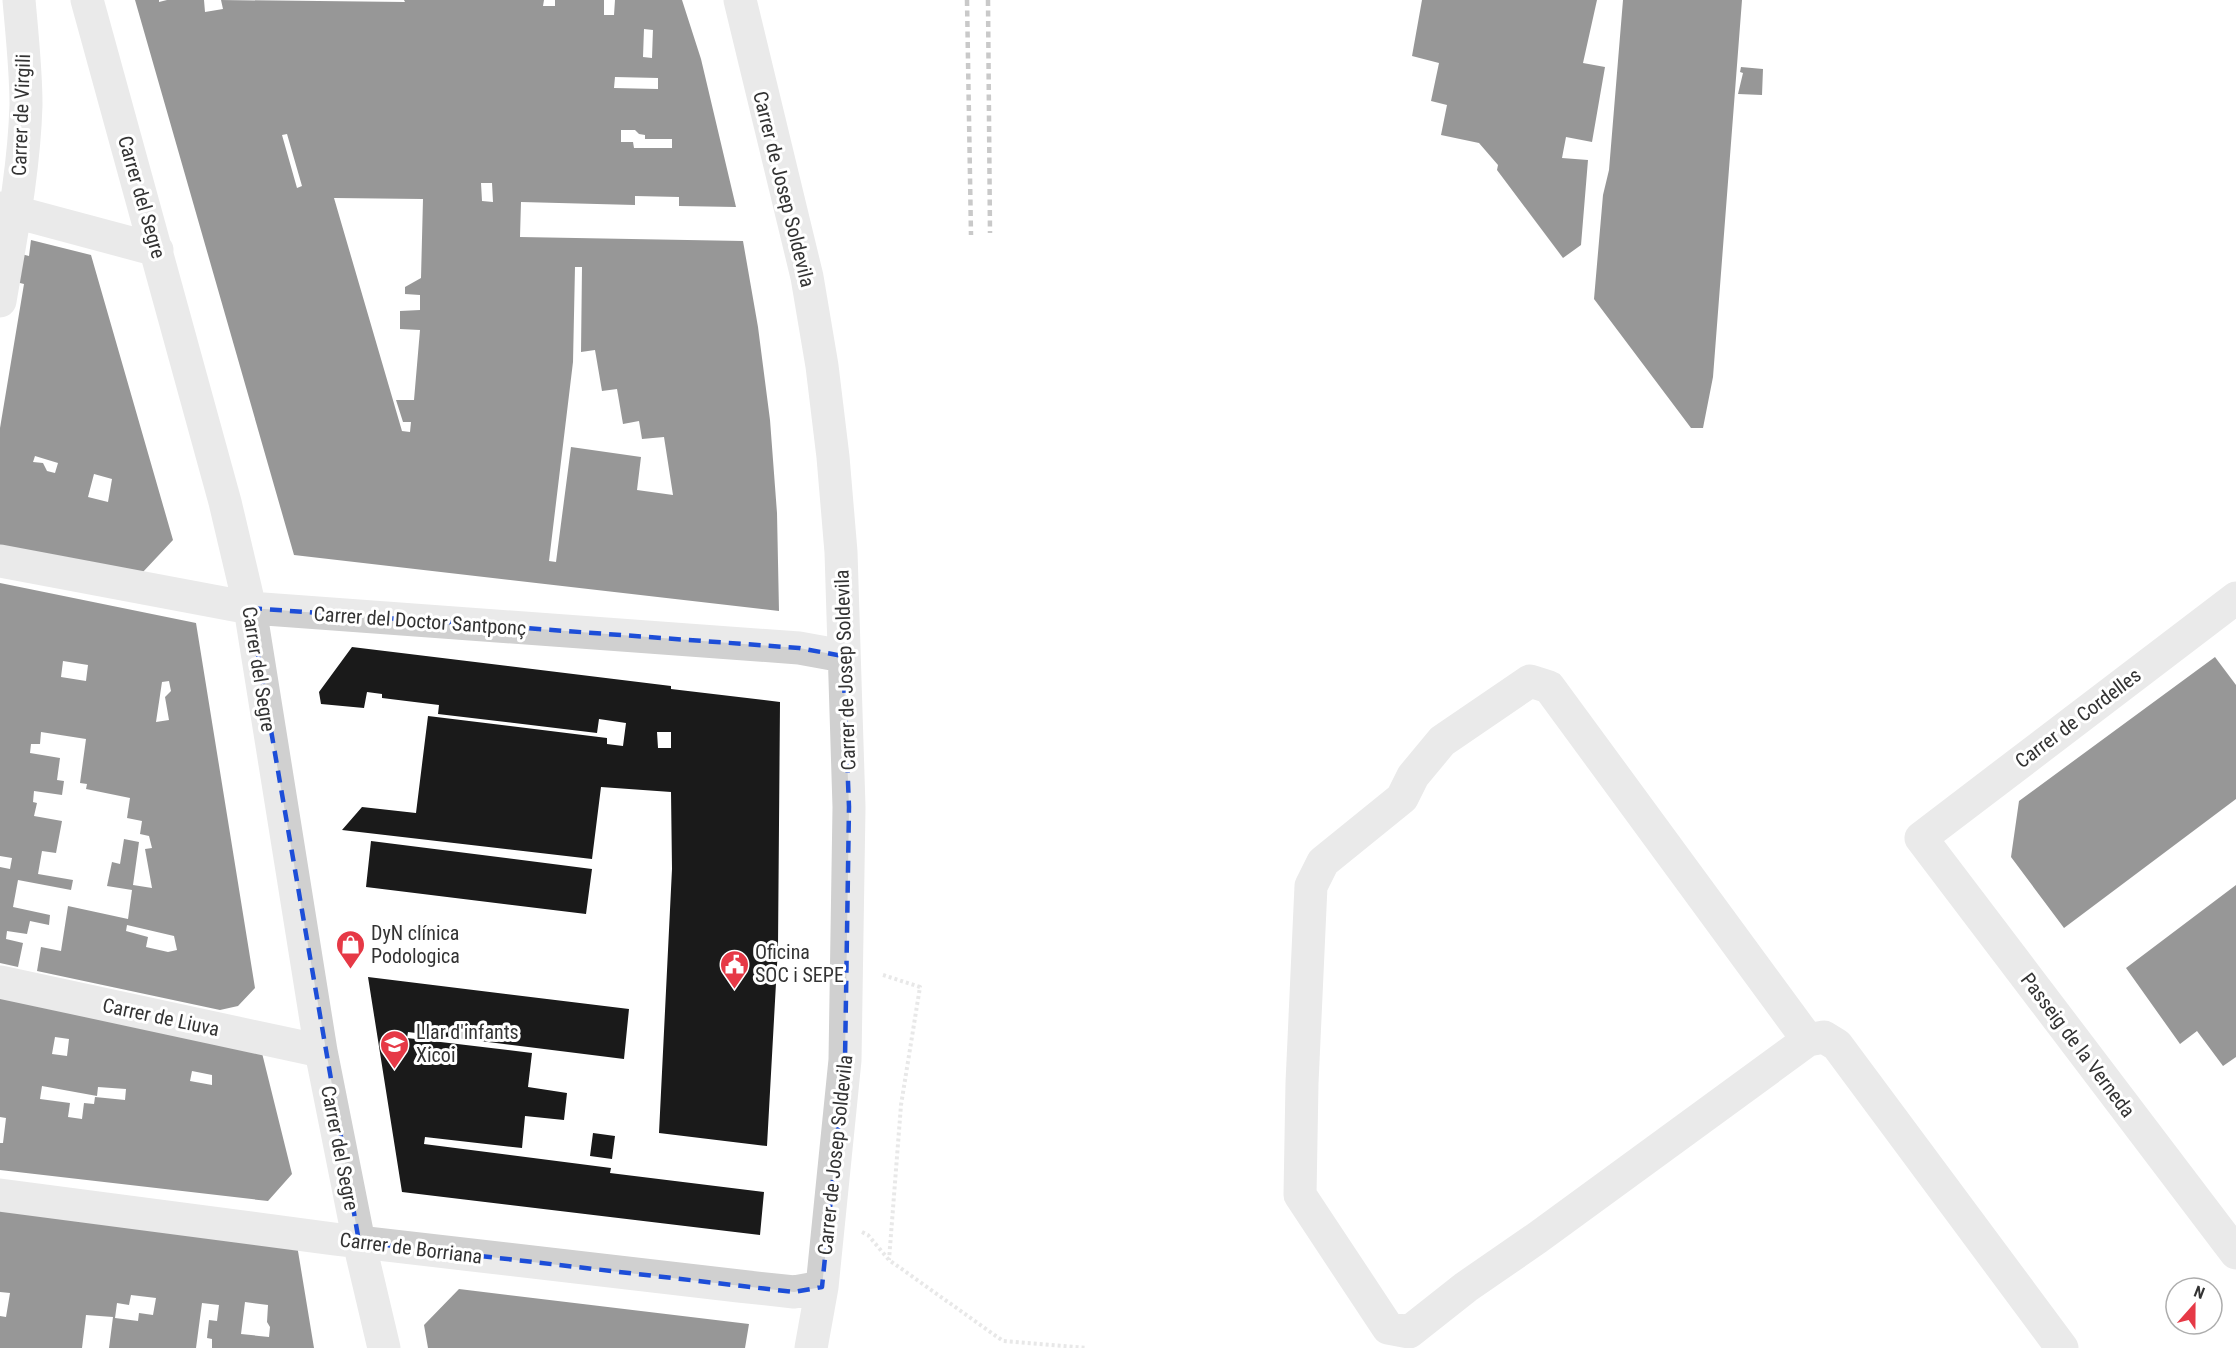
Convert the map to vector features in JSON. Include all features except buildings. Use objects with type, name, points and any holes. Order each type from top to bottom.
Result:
[{"type":"street","name":"Carrer del Segre","points":[[87,0],[225,502],[250,608],[321,1051],[359,1242],[384,1348]]},
{"type":"street","name":"Carrer de Josep Soldevila","points":[[740,0],[807,277],[822,366],[841,552],[849,807],[845,1060],[822,1287],[812,1348]]},
{"type":"street","name":"Carrer de Virgili","points":[[0,300],[8,210],[26,106],[24,48],[14,13]]},
{"type":"street","points":[[8,210],[157,250]]},
{"type":"street","name":"Carrer del Doctor Santponç","points":[[0,561],[250,608],[800,648],[843,656]]},
{"type":"street","name":"Carrer de Cordelles","points":[[1921,838],[2236,598]]},
{"type":"street","points":[[1808,1040],[1549,687],[1530,681],[1442,741],[1413,776],[1402,798],[1323,861],[1311,886],[1302,1083],[1300,1195],[1388,1328],[1409,1332],[1466,1287],[1537,1238],[1808,1040],[1824,1037],[1837,1045],[2062,1348]]},
{"type":"street","name":"Passeig de la Verneda","points":[[1921,838],[2236,1253]]},
{"type":"street","name":"Carrer de Liuva","points":[[0,982],[321,1051]]},
{"type":"street","name":"Carrer de Borriana","points":[[0,1195],[359,1242],[794,1292],[822,1287]]},
{"type":"path","points":[[882,986],[883,974],[920,987],[901,1105],[889,1260]]},
{"type":"path","points":[[855,1228],[868,1235],[889,1260],[1003,1341],[1087,1348]]},
{"type":"highlighted area","points":[[250,608],[799,648],[843,656],[849,807],[845,1060],[822,1287],[794,1292],[359,1242]]},
{"type":"railway","points":[[967,0],[971,235]]},
{"type":"railway","points":[[988,0],[990,233]]},
{"type":"place","name":"DyN clínica Podologica","points":[[350,970]]},
{"type":"place","name":"Oficina SOC i SEPE","points":[[734,990]]},
{"type":"place","name":"Llar d'infants Xicoi","points":[[395,1070]]}]
